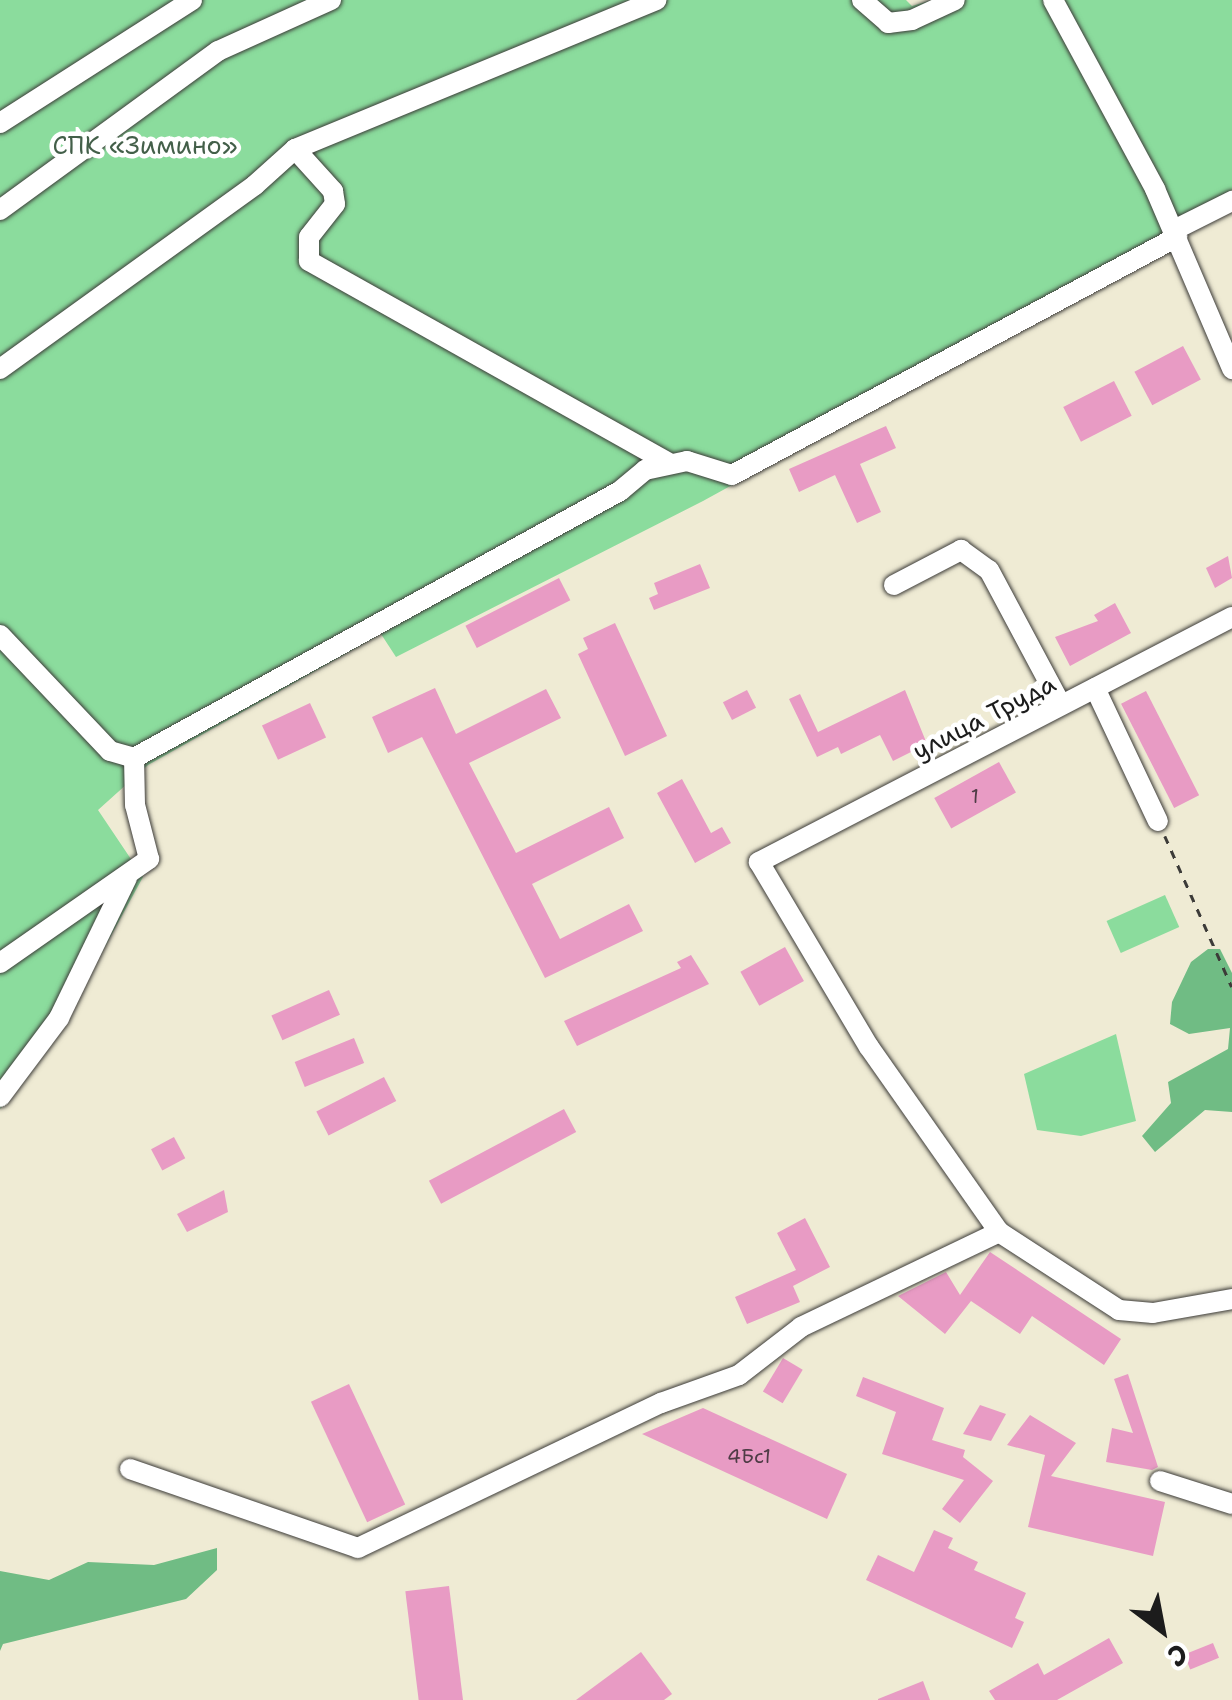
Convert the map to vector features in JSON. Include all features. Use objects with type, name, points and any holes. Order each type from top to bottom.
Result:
[{"type":"street","points":[[0,123],[192,0]]},
{"type":"street","points":[[0,210],[218,51],[331,0]]},
{"type":"street","points":[[0,369],[254,186],[295,149],[657,0]]},
{"type":"street","points":[[862,0],[888,23],[955,0]]},
{"type":"street","points":[[1053,0],[1175,233],[1232,369]]},
{"type":"street","points":[[295,149],[333,192],[335,204],[309,237],[309,261],[666,462],[732,475],[1232,200]]},
{"type":"street","points":[[0,635],[110,750],[134,758],[666,462]]},
{"type":"street","points":[[894,585],[961,550],[989,570],[1061,706]]},
{"type":"street","name":"улица Труда","points":[[999,1232],[869,1046],[759,862],[1231,620]]},
{"type":"street","points":[[1095,688],[1158,821]]},
{"type":"street","points":[[0,962],[127,878],[149,859],[135,806],[134,758]]},
{"type":"street","points":[[0,1096],[59,1018],[127,878]]},
{"type":"street","points":[[130,1469],[358,1548],[662,1403],[739,1375],[801,1327],[999,1232],[1119,1310],[1153,1313],[1232,1299]]},
{"type":"street","points":[[1134,1332],[1153,1313]]},
{"type":"street","points":[[1160,1481],[1232,1504]]},
{"type":"path","points":[[1158,821],[1232,986]]},
{"type":"green space","name":"СПК «Зимино»","points":[[0,0],[906,0],[912,6],[932,0],[1232,0],[1232,190],[1181,217],[1187,235],[703,501],[396,657],[381,634],[148,765],[98,810],[143,877],[64,1022],[0,1109]]},
{"type":"green space","points":[[1165,895],[1179,927],[1121,953],[1107,921]]},
{"type":"green space","points":[[1208,949],[1220,949],[1232,973],[1232,1112],[1205,1110],[1155,1152],[1142,1136],[1171,1103],[1168,1082],[1228,1049],[1230,1028],[1189,1034],[1170,1024],[1172,1002],[1191,962]]},
{"type":"green space","points":[[1116,1034],[1136,1121],[1081,1136],[1037,1130],[1024,1074]]},
{"type":"green space","points":[[217,1548],[217,1570],[186,1599],[3,1644],[0,1651],[0,1571],[49,1580],[88,1562],[154,1565]]},
{"type":"building","points":[[1183,346],[1201,380],[1152,405],[1134,372]]},
{"type":"building","points":[[1114,381],[1132,416],[1081,442],[1063,407]]},
{"type":"building","points":[[886,426],[896,448],[860,464],[881,512],[857,523],[835,475],[799,492],[789,469]]},
{"type":"building","points":[[1228,556],[1232,578],[1215,588],[1206,568]]},
{"type":"building","points":[[700,564],[710,588],[654,610],[649,598],[658,594],[654,583]]},
{"type":"building","points":[[559,578],[570,600],[477,648],[465,626]]},
{"type":"building","points":[[1115,603],[1131,633],[1070,666],[1055,637],[1098,621],[1094,615]]},
{"type":"building","points":[[615,623],[667,736],[625,756],[578,654],[588,649],[583,638]]},
{"type":"building","points":[[435,688],[456,734],[546,689],[561,718],[469,763],[516,853],[609,807],[624,838],[532,884],[560,939],[629,904],[643,931],[545,978],[422,737],[388,753],[372,717]]},
{"type":"building","points":[[747,690],[756,708],[732,720],[723,702]]},
{"type":"building","points":[[905,690],[927,744],[893,761],[880,735],[841,754],[838,747],[817,757],[789,699],[800,694],[818,732]]},
{"type":"building","points":[[1146,691],[1199,795],[1174,808],[1121,704]]},
{"type":"building","points":[[310,703],[326,737],[278,760],[262,725]]},
{"type":"building","points":[[999,762],[1016,793],[951,828],[934,798]]},
{"type":"building","points":[[682,779],[711,833],[722,827],[731,843],[695,863],[657,793]]},
{"type":"building","points":[[785,947],[804,981],[759,1006],[740,972]]},
{"type":"building","points":[[691,955],[709,984],[577,1046],[564,1021],[681,968],[677,962]]},
{"type":"building","points":[[329,990],[340,1015],[282,1040],[271,1016]]},
{"type":"building","points":[[354,1038],[364,1063],[305,1087],[295,1062]]},
{"type":"building","points":[[384,1077],[396,1101],[329,1136],[316,1112]]},
{"type":"building","points":[[564,1109],[576,1132],[441,1204],[429,1181]]},
{"type":"building","points":[[174,1137],[185,1158],[162,1170],[151,1149]]},
{"type":"building","points":[[224,1190],[228,1212],[187,1232],[177,1214]]},
{"type":"building","points":[[805,1218],[830,1267],[793,1286],[800,1302],[747,1324],[735,1297],[796,1270],[777,1233]]},
{"type":"building","points":[[990,1252],[1121,1339],[1104,1365],[1032,1316],[1020,1334],[971,1301],[945,1334],[898,1296],[946,1272],[960,1295]]},
{"type":"building","points":[[783,1358],[803,1370],[783,1403],[763,1391]]},
{"type":"building","points":[[1128,1374],[1158,1467],[1152,1470],[1106,1462],[1112,1428],[1133,1433],[1114,1379]]},
{"type":"building","points":[[863,1377],[944,1408],[932,1440],[965,1450],[963,1457],[993,1481],[960,1523],[942,1509],[964,1480],[882,1454],[896,1412],[856,1396]]},
{"type":"building","points":[[349,1384],[405,1505],[367,1522],[311,1402]]},
{"type":"building","points":[[980,1405],[1006,1414],[991,1441],[963,1434]]},
{"type":"building","points":[[703,1408],[847,1474],[827,1519],[642,1434]]},
{"type":"building","points":[[1030,1415],[1076,1443],[1051,1476],[1165,1502],[1153,1556],[1028,1527],[1045,1455],[1007,1445]]},
{"type":"building","points":[[934,1530],[953,1538],[948,1548],[978,1562],[974,1570],[1026,1593],[1015,1618],[1024,1622],[1012,1648],[866,1580],[878,1555],[914,1572]]},
{"type":"building","points":[[449,1586],[463,1700],[419,1700],[405,1591]]},
{"type":"building","points":[[1109,1638],[1123,1663],[1057,1700],[995,1700],[989,1691],[1038,1663],[1044,1675]]},
{"type":"building","points":[[1213,1643],[1219,1658],[1190,1669],[1184,1655]]},
{"type":"building","points":[[641,1652],[672,1694],[664,1700],[576,1700]]},
{"type":"building","points":[[923,1681],[930,1700],[878,1700],[878,1699]]}]
